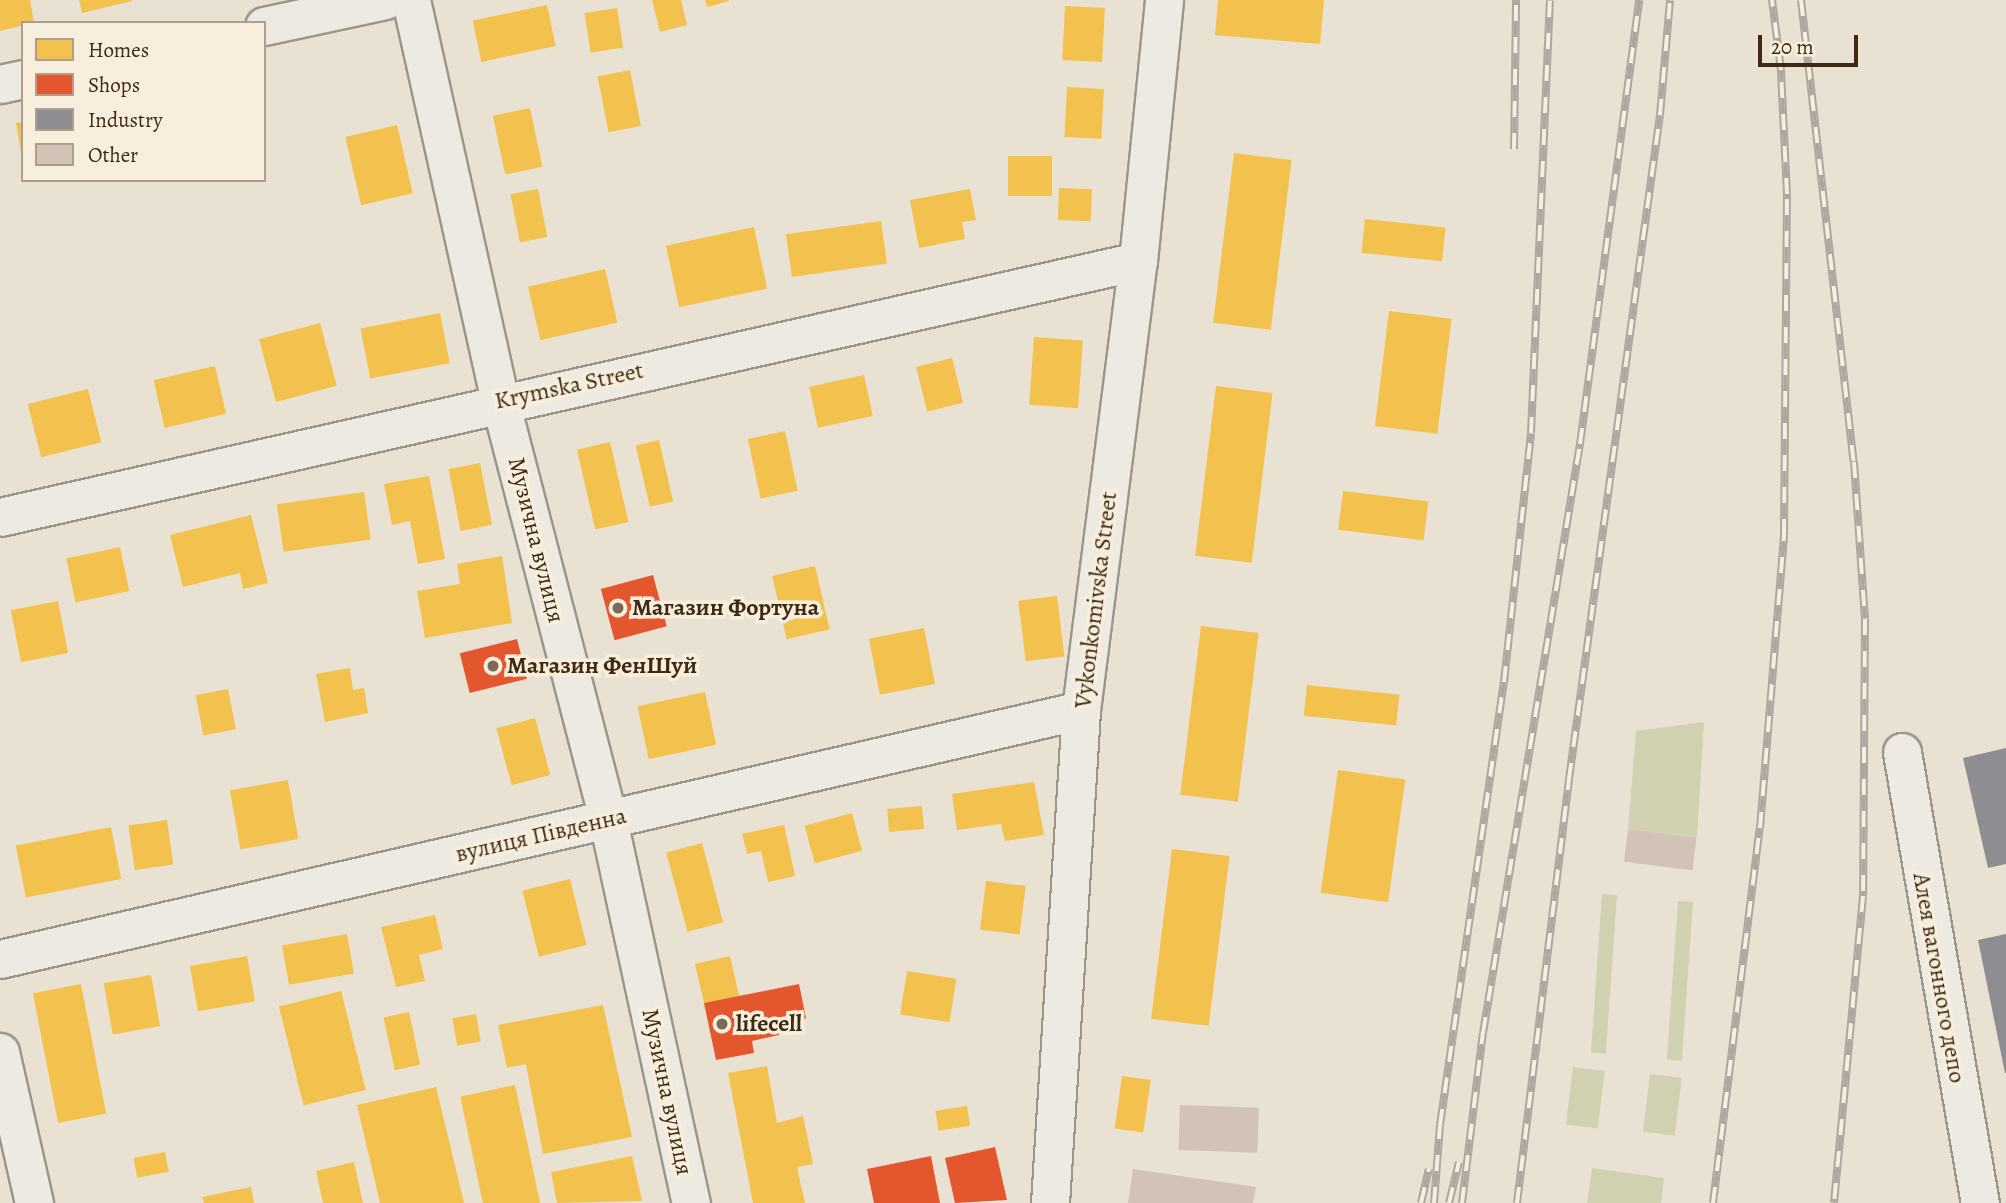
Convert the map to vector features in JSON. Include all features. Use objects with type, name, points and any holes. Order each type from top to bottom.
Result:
[{"type":"street","points":[[266,26],[385,0]]},
{"type":"street","name":"Музична вулиця","points":[[411,0],[500,401],[608,820],[691,1203]]},
{"type":"street","name":"Vykonkomivska Street","points":[[1050,1203],[1081,710],[1138,261],[1164,0]]},
{"type":"street","points":[[0,84],[21,79]]},
{"type":"street","name":"Krymska Street","points":[[0,517],[500,401],[1138,261]]},
{"type":"street","name":"вулиця Південна","points":[[0,958],[1081,710]]},
{"type":"street","name":"Алея вагонного депо","points":[[1902,752],[1980,1203]]},
{"type":"street","points":[[0,1052],[34,1203]]},
{"type":"green space","points":[[1704,722],[1697,837],[1628,829],[1636,731]]},
{"type":"green space","points":[[1602,894],[1617,895],[1606,1054],[1591,1053]]},
{"type":"green space","points":[[1678,901],[1693,902],[1682,1061],[1667,1060]]},
{"type":"green space","points":[[1573,1067],[1605,1071],[1598,1128],[1566,1125]]},
{"type":"green space","points":[[1650,1074],[1682,1078],[1675,1135],[1643,1132]]},
{"type":"green space","points":[[1592,1168],[1664,1178],[1661,1203],[1587,1203]]},
{"type":"building: Homes","points":[[0,0],[30,0],[34,21],[21,21],[21,26],[0,31]]},
{"type":"building: Homes","points":[[79,0],[132,0],[132,1],[82,13]]},
{"type":"building: Homes","points":[[652,0],[681,0],[687,25],[660,32]]},
{"type":"building: Homes","points":[[705,0],[729,0],[729,1],[707,7]]},
{"type":"building: Homes","points":[[1218,0],[1324,0],[1320,44],[1215,35]]},
{"type":"building: Homes","points":[[547,5],[556,46],[481,62],[473,21]]},
{"type":"building: Homes","points":[[1065,6],[1105,8],[1102,62],[1062,60]]},
{"type":"building: Homes","points":[[617,8],[623,48],[591,53],[584,13]]},
{"type":"building: Homes","points":[[630,70],[641,126],[608,132],[598,76]]},
{"type":"building: Homes","points":[[1067,87],[1104,89],[1101,139],[1064,137]]},
{"type":"building: Homes","points":[[530,108],[542,167],[505,175],[493,116]]},
{"type":"building: Homes","points":[[21,122],[21,152],[16,123]]},
{"type":"building: Homes","points":[[397,125],[413,193],[361,205],[345,137]]},
{"type":"building: Homes","points":[[1234,153],[1292,160],[1271,330],[1213,323]]},
{"type":"building: Homes","points":[[1008,156],[1052,156],[1052,196],[1008,196]]},
{"type":"building: Homes","points":[[1059,188],[1092,189],[1091,221],[1058,220]]},
{"type":"building: Homes","points":[[538,189],[547,237],[520,242],[511,194]]},
{"type":"building: Homes","points":[[970,189],[976,220],[962,222],[965,239],[919,248],[910,200]]},
{"type":"building: Homes","points":[[1365,219],[1446,227],[1442,261],[1361,253]]},
{"type":"building: Homes","points":[[881,221],[887,264],[792,277],[786,234]]},
{"type":"building: Homes","points":[[754,227],[767,289],[679,307],[666,246]]},
{"type":"building: Homes","points":[[605,269],[617,323],[540,340],[528,287]]},
{"type":"building: Homes","points":[[1389,311],[1452,319],[1437,434],[1375,426]]},
{"type":"building: Homes","points":[[440,313],[450,363],[370,379],[360,328]]},
{"type":"building: Homes","points":[[320,323],[337,386],[276,402],[259,339]]},
{"type":"building: Homes","points":[[1034,337],[1083,340],[1078,408],[1029,405]]},
{"type":"building: Homes","points":[[952,358],[963,403],[927,412],[916,367]]},
{"type":"building: Homes","points":[[215,366],[226,414],[165,428],[154,380]]},
{"type":"building: Homes","points":[[864,375],[873,416],[818,428],[809,387]]},
{"type":"building: Homes","points":[[1216,386],[1273,393],[1252,563],[1195,556]]},
{"type":"building: Homes","points":[[88,389],[101,442],[41,457],[28,404]]},
{"type":"building: Homes","points":[[785,431],[798,491],[761,499],[748,439]]},
{"type":"building: Homes","points":[[659,440],[673,501],[650,507],[636,445]]},
{"type":"building: Homes","points":[[610,442],[628,522],[595,530],[577,450]]},
{"type":"building: Homes","points":[[480,463],[492,525],[461,531],[449,469]]},
{"type":"building: Homes","points":[[429,476],[445,559],[418,564],[410,521],[392,525],[384,484]]},
{"type":"building: Homes","points":[[1343,491],[1428,501],[1424,540],[1338,530]]},
{"type":"building: Homes","points":[[364,492],[371,540],[284,552],[277,504]]},
{"type":"building: Homes","points":[[251,515],[268,583],[243,589],[240,573],[183,587],[170,535]]},
{"type":"building: Homes","points":[[120,547],[129,591],[76,602],[66,558]]},
{"type":"building: Homes","points":[[502,556],[512,623],[425,638],[417,591],[460,584],[457,564]]},
{"type":"building: Homes","points":[[815,566],[830,629],[787,639],[772,576]]},
{"type":"building: Homes","points":[[1057,596],[1064,657],[1026,661],[1018,601]]},
{"type":"building: Homes","points":[[58,601],[68,653],[21,662],[11,610]]},
{"type":"building: Homes","points":[[1201,626],[1259,633],[1238,802],[1180,795]]},
{"type":"building: Homes","points":[[924,628],[935,684],[880,695],[869,639]]},
{"type":"building: Homes","points":[[350,668],[353,690],[364,688],[368,713],[325,722],[316,674]]},
{"type":"building: Homes","points":[[1307,685],[1399,695],[1396,726],[1304,716]]},
{"type":"building: Homes","points":[[228,689],[236,729],[203,736],[196,695]]},
{"type":"building: Homes","points":[[705,692],[716,745],[649,759],[638,706]]},
{"type":"building: Homes","points":[[535,718],[550,775],[512,785],[496,728]]},
{"type":"building: Homes","points":[[1338,770],[1405,779],[1388,902],[1321,893]]},
{"type":"building: Homes","points":[[288,780],[298,839],[240,849],[230,790]]},
{"type":"building: Homes","points":[[1034,782],[1044,835],[1005,841],[1001,824],[957,830],[952,794]]},
{"type":"building: Homes","points":[[922,806],[924,829],[889,832],[887,809]]},
{"type":"building: Homes","points":[[852,813],[862,851],[815,863],[805,826]]},
{"type":"building: Homes","points":[[167,820],[173,865],[135,870],[128,825]]},
{"type":"building: Homes","points":[[784,825],[795,876],[768,882],[761,851],[747,854],[742,834]]},
{"type":"building: Homes","points":[[111,827],[121,879],[26,898],[16,846]]},
{"type":"building: Homes","points":[[702,843],[723,922],[687,932],[666,853]]},
{"type":"building: Homes","points":[[1172,849],[1230,856],[1209,1026],[1151,1019]]},
{"type":"building: Homes","points":[[570,879],[586,945],[539,957],[522,891]]},
{"type":"building: Homes","points":[[986,881],[1026,886],[1020,935],[980,930]]},
{"type":"building: Homes","points":[[435,915],[443,949],[419,955],[425,981],[396,987],[381,927]]},
{"type":"building: Homes","points":[[347,934],[354,973],[289,985],[282,945]]},
{"type":"building: Homes","points":[[247,956],[255,1001],[198,1011],[190,966]]},
{"type":"building: Homes","points":[[730,956],[739,996],[704,1004],[695,964]]},
{"type":"building: Homes","points":[[907,971],[956,979],[950,1022],[900,1014]]},
{"type":"building: Homes","points":[[151,975],[160,1026],[113,1035],[104,983]]},
{"type":"building: Homes","points":[[81,984],[106,1114],[58,1123],[33,993]]},
{"type":"building: Homes","points":[[341,991],[366,1090],[304,1105],[279,1006]]},
{"type":"building: Homes","points":[[603,1005],[632,1137],[543,1154],[526,1064],[507,1068],[498,1025]]},
{"type":"building: Homes","points":[[409,1012],[420,1065],[395,1070],[384,1017]]},
{"type":"building: Homes","points":[[476,1014],[481,1042],[457,1046],[452,1018]]},
{"type":"building: Homes","points":[[767,1066],[777,1123],[803,1116],[813,1164],[797,1167],[805,1203],[753,1203],[728,1073]]},
{"type":"building: Homes","points":[[1122,1076],[1151,1080],[1143,1133],[1115,1128]]},
{"type":"building: Homes","points":[[515,1085],[540,1203],[483,1203],[460,1097]]},
{"type":"building: Homes","points":[[436,1087],[464,1203],[380,1203],[357,1105]]},
{"type":"building: Homes","points":[[967,1106],[970,1126],[939,1131],[935,1111]]},
{"type":"building: Homes","points":[[165,1152],[169,1172],[137,1178],[134,1158]]},
{"type":"building: Homes","points":[[632,1156],[642,1201],[557,1203],[551,1172]]},
{"type":"building: Homes","points":[[354,1162],[363,1203],[323,1203],[316,1171]]},
{"type":"building: Homes","points":[[251,1187],[254,1203],[204,1203],[202,1197]]},
{"type":"building: Shops","points":[[653,575],[667,626],[615,640],[601,589]]},
{"type":"building: Shops","name":"Магазин ФенШуй","points":[[517,639],[527,679],[470,693],[460,653]]},
{"type":"building: Shops","points":[[799,984],[806,1018],[777,1025],[779,1035],[752,1041],[754,1053],[716,1060],[704,1003]]},
{"type":"building: Shops","points":[[995,1147],[1007,1200],[955,1203],[945,1158]]},
{"type":"building: Shops","points":[[931,1156],[940,1203],[874,1203],[867,1169]]},
{"type":"building: Industry","points":[[2006,748],[2006,864],[1988,868],[1963,758]]},
{"type":"building: Industry","points":[[2006,934],[2006,1073],[2005,1073],[1978,940]]},
{"type":"building: Other","points":[[1628,829],[1696,837],[1692,870],[1624,862]]},
{"type":"building: Other","points":[[1180,1105],[1259,1108],[1257,1153],[1178,1150]]},
{"type":"building: Other","points":[[1133,1169],[1256,1187],[1253,1203],[1128,1203]]},
{"type":"railway","points":[[1514,149],[1516,0]]},
{"type":"railway","points":[[1434,1203],[1440,1125],[1504,682],[1531,433],[1550,0]]},
{"type":"railway","points":[[1462,1203],[1483,1033],[1580,444],[1639,0]]},
{"type":"railway","points":[[1517,1203],[1569,779],[1660,115],[1670,0]]},
{"type":"railway","points":[[1713,1203],[1760,828],[1784,535],[1787,194],[1781,70],[1772,0]]},
{"type":"railway","points":[[1801,0],[1854,462],[1865,619],[1863,896],[1834,1203]]},
{"type":"railway","points":[[1449,1203],[1459,1162]]},
{"type":"railway","points":[[1421,1203],[1429,1169]]},
{"type":"place","name":"Магазин Фортуна","points":[[618,608]]},
{"type":"place","name":"Магазин ФенШуй","points":[[493,666]]},
{"type":"place","name":"lifecell","points":[[722,1024]]}]
